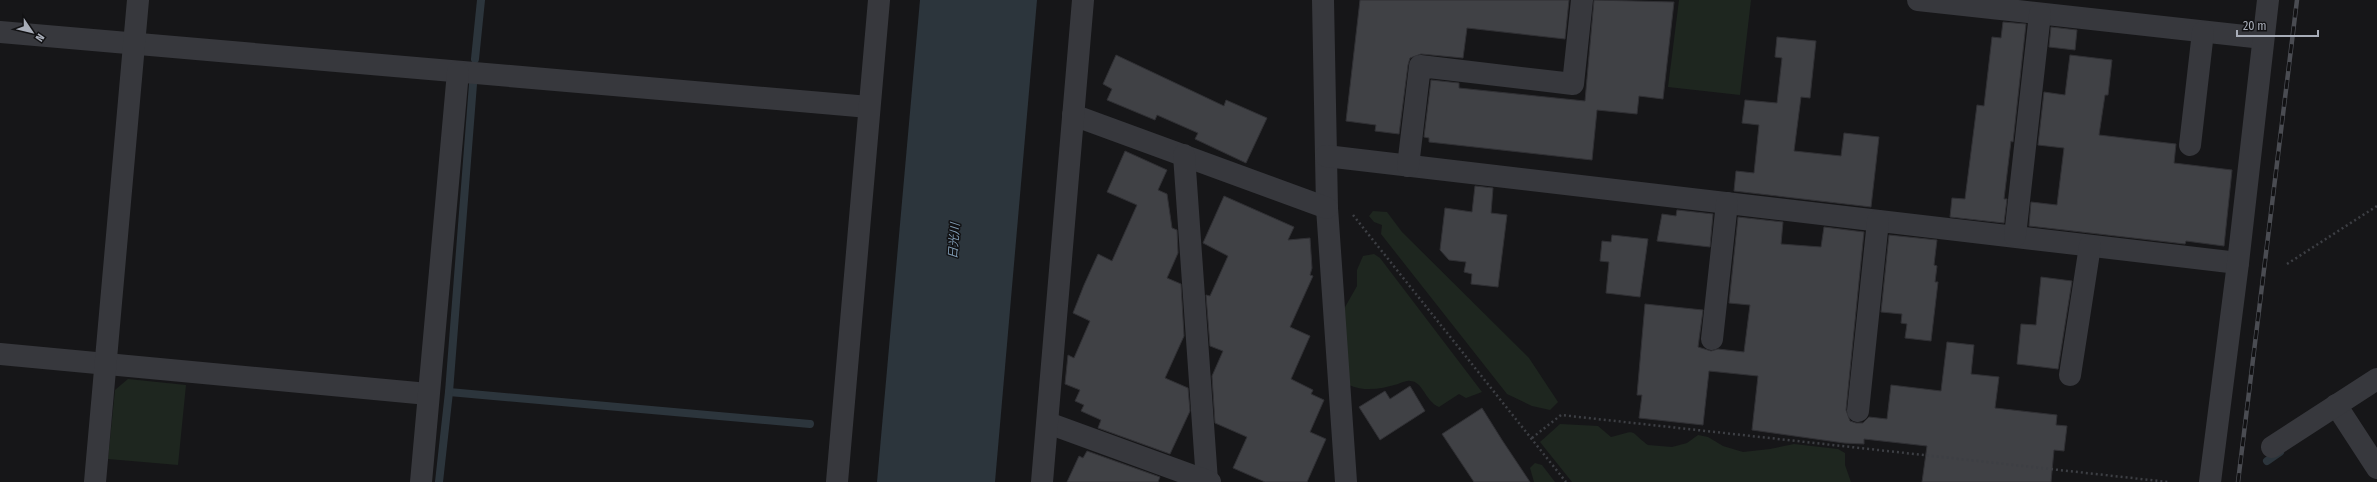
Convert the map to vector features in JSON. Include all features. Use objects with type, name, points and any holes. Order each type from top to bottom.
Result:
[{"type":"street","points":[[95,482],[138,0]]},
{"type":"street","points":[[837,482],[879,0]]},
{"type":"street","points":[[1042,482],[1083,0]]},
{"type":"street","points":[[1323,0],[1327,208],[1346,482]]},
{"type":"street","points":[[1408,166],[1420,66],[1572,84],[1582,0]]},
{"type":"street","points":[[1918,0],[2263,38]]},
{"type":"street","points":[[2210,482],[2238,263],[2268,0]]},
{"type":"street","points":[[2015,236],[2040,14]]},
{"type":"street","points":[[0,32],[869,107]]},
{"type":"street","points":[[2190,145],[2203,32]]},
{"type":"street","points":[[421,482],[458,72]]},
{"type":"street","points":[[1073,115],[1327,208]]},
{"type":"street","points":[[1048,423],[1209,481],[1184,155]]},
{"type":"street","points":[[1326,156],[2238,263]]},
{"type":"street","points":[[1712,339],[1727,203]]},
{"type":"street","points":[[1858,411],[1878,221]]},
{"type":"street","points":[[2070,376],[2090,246]]},
{"type":"street","points":[[0,354],[428,394]]},
{"type":"street","points":[[2272,447],[2377,378]]},
{"type":"street","points":[[2336,405],[2377,468]]},
{"type":"path","points":[[2287,264],[2377,206]]},
{"type":"path","points":[[1350,211],[1566,482]]},
{"type":"path","points":[[1532,438],[1561,415],[2168,482]]},
{"type":"shaded area","points":[[1679,0],[1751,0],[1740,95],[1668,87]]},
{"type":"shaded area","points":[[1373,211],[1387,212],[1402,232],[1529,358],[1558,402],[1550,410],[1532,406],[1507,394],[1381,234],[1382,225],[1374,222],[1369,216]]},
{"type":"shaded area","points":[[1374,254],[1380,258],[1482,392],[1466,398],[1459,394],[1439,407],[1430,400],[1418,384],[1414,382],[1407,381],[1391,386],[1373,389],[1349,385],[1344,309],[1357,286],[1357,270],[1363,256]]},
{"type":"shaded area","points":[[128,379],[186,385],[178,465],[108,459],[115,390]]},
{"type":"shaded area","points":[[1560,424],[1598,426],[1611,437],[1632,432],[1648,445],[1672,447],[1687,443],[1698,435],[1708,437],[1723,446],[1743,452],[1770,449],[1794,444],[1838,449],[1845,453],[1845,465],[1851,482],[1572,482],[1540,442]]},
{"type":"shaded area","points":[[1535,463],[1542,465],[1555,482],[1534,482],[1530,468]]},
{"type":"water","name":"日光川","points":[[920,0],[1037,0],[995,482],[877,482]]},
{"type":"building","points":[[1360,0],[1569,0],[1565,39],[1467,28],[1463,58],[1421,54],[1410,58],[1399,134],[1375,131],[1376,125],[1346,121]]},
{"type":"building","points":[[1594,0],[1674,2],[1663,99],[1639,96],[1637,114],[1597,110],[1592,160],[1429,142],[1429,138],[1424,137],[1431,80],[1459,83],[1459,88],[1585,101]]},
{"type":"building","points":[[2003,22],[2026,24],[2013,142],[2011,141],[2004,199],[2007,199],[2004,223],[1950,217],[1952,198],[1965,199],[1977,105],[1984,106],[1992,37],[2001,38]]},
{"type":"building","points":[[2051,27],[2077,30],[2075,50],[2049,47]]},
{"type":"building","points":[[1777,37],[1816,41],[1810,98],[1801,97],[1794,151],[1841,156],[1844,133],[1879,137],[1871,207],[1734,191],[1736,171],[1754,173],[1759,125],[1742,123],[1745,100],[1777,103],[1782,58],[1775,57]]},
{"type":"building","points":[[1116,55],[1224,106],[1226,100],[1267,118],[1246,163],[1195,139],[1198,133],[1157,115],[1155,120],[1107,100],[1112,89],[1103,84]]},
{"type":"building","points":[[2070,55],[2112,60],[2108,95],[2105,95],[2099,135],[2176,144],[2174,163],[2232,170],[2224,246],[2186,241],[2185,244],[2029,226],[2031,202],[2057,205],[2064,148],[2038,145],[2044,92],[2065,95]]},
{"type":"building","points":[[1125,151],[1167,170],[1158,190],[1167,194],[1172,228],[1177,230],[1178,253],[1167,278],[1181,284],[1184,336],[1165,378],[1188,388],[1190,411],[1170,454],[1098,428],[1101,420],[1081,411],[1084,405],[1075,401],[1080,390],[1065,384],[1068,355],[1074,358],[1090,321],[1073,313],[1084,285],[1098,254],[1112,261],[1137,205],[1107,192]]},
{"type":"building","points":[[1475,186],[1493,188],[1491,213],[1507,215],[1498,287],[1471,284],[1472,274],[1464,272],[1466,262],[1449,260],[1440,250],[1445,208],[1472,212]]},
{"type":"building","points":[[1224,196],[1294,227],[1288,240],[1310,238],[1312,268],[1310,275],[1313,276],[1290,327],[1310,336],[1291,379],[1313,390],[1311,394],[1324,400],[1310,432],[1326,439],[1307,482],[1265,482],[1233,468],[1247,437],[1215,423],[1212,376],[1223,351],[1210,346],[1206,295],[1210,296],[1228,256],[1203,243]]},
{"type":"building","points":[[1677,210],[1713,214],[1710,247],[1657,241],[1662,214],[1676,216]]},
{"type":"building","points":[[1738,217],[1783,222],[1781,244],[1821,247],[1824,227],[1864,232],[1846,410],[1850,421],[1863,423],[1869,417],[1887,419],[1891,385],[1941,391],[1947,342],[1974,345],[1971,374],[1999,377],[1995,408],[2057,415],[2056,425],[2067,426],[2064,451],[2054,450],[2051,482],[1922,482],[1927,446],[1864,439],[1864,444],[1844,443],[1752,430],[1758,376],[1709,371],[1703,425],[1639,418],[1642,395],[1637,395],[1645,304],[1703,310],[1698,347],[1711,351],[1718,349],[1744,352],[1750,305],[1729,303]]},
{"type":"building","points":[[1612,235],[1648,239],[1640,297],[1606,293],[1609,262],[1600,261],[1602,241],[1611,242]]},
{"type":"building","points":[[1889,235],[1937,240],[1934,265],[1937,266],[1935,282],[1938,282],[1931,341],[1905,338],[1907,324],[1901,323],[1902,314],[1881,312]]},
{"type":"building","points":[[2041,277],[2072,281],[2058,369],[2017,364],[2021,324],[2036,325]]},
{"type":"building","points":[[1410,386],[1425,411],[1380,440],[1359,407],[1385,391],[1390,399]]},
{"type":"building","points":[[1482,408],[1530,482],[1474,482],[1442,434]]},
{"type":"building","points":[[1087,451],[1160,477],[1158,482],[1067,482],[1079,456],[1083,458]]},
{"type":"waterway","points":[[475,59],[481,0]]},
{"type":"waterway","points":[[439,482],[449,392],[473,84]]},
{"type":"waterway","points":[[449,392],[810,424]]},
{"type":"waterway","points":[[2267,461],[2280,452]]},
{"type":"railway","points":[[2238,482],[2297,0]]}]
